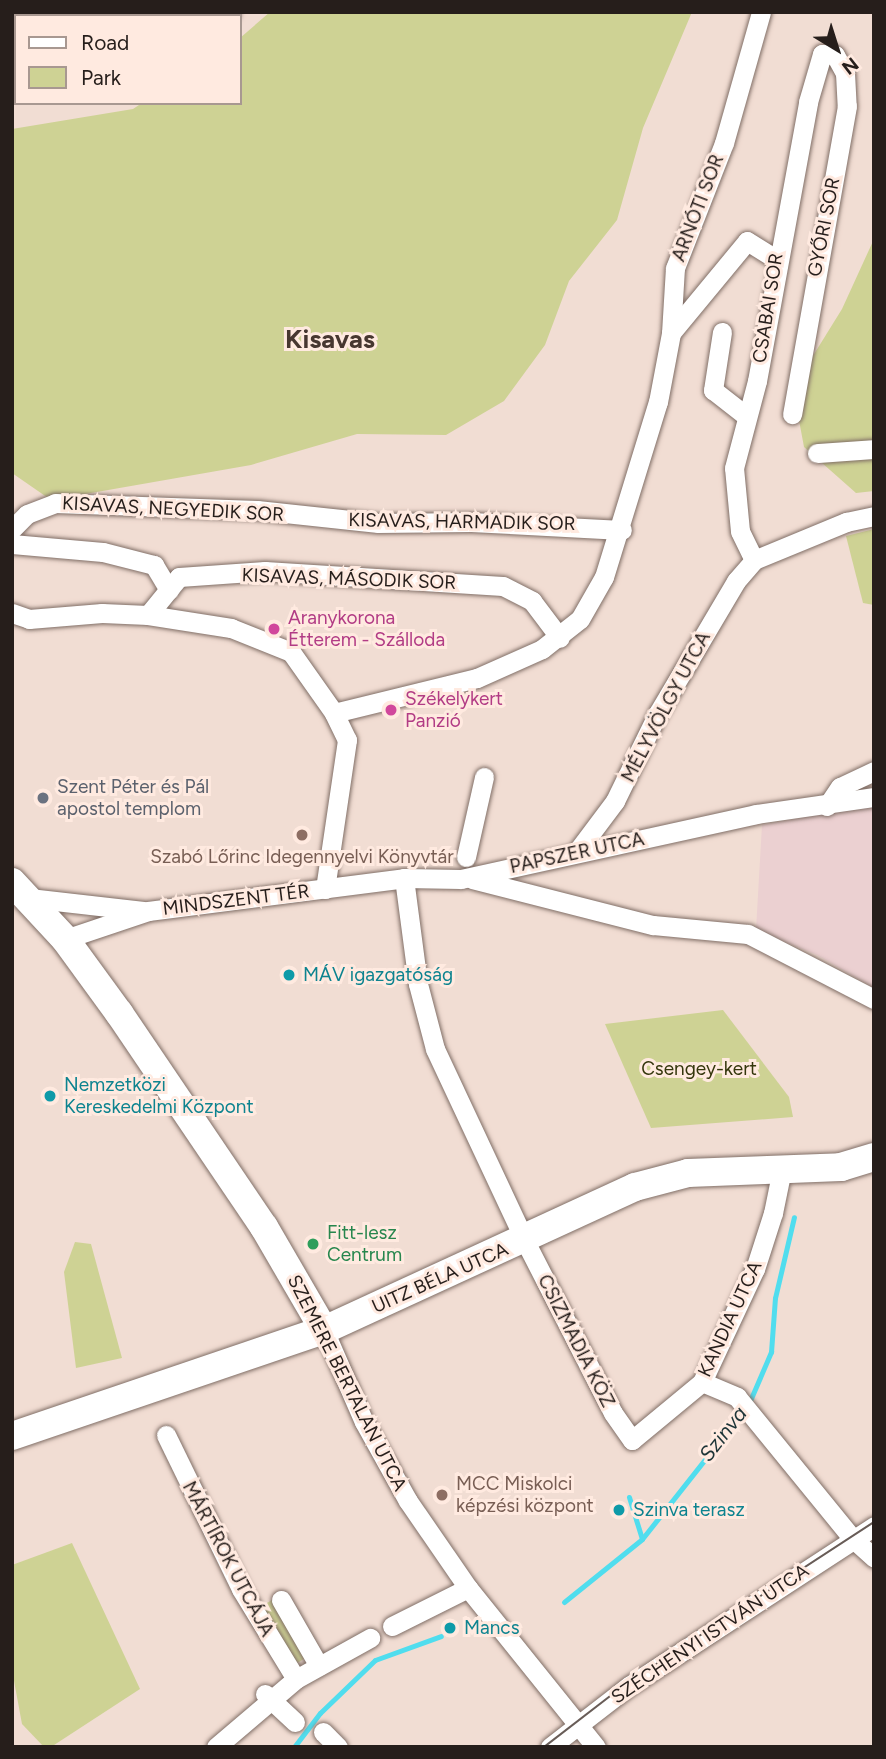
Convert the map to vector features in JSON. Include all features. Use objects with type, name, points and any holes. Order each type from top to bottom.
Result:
[{"type":"street","name":"ARNÓTI SOR","points":[[560,638],[580,620],[604,577],[622,530],[658,402],[671,333],[675,268],[724,143],[761,12]]},
{"type":"street","name":"CSABAI SOR","points":[[754,560],[740,531],[734,468],[745,415],[757,381],[776,259],[822,54]]},
{"type":"street","name":"GYŐRI SOR","points":[[792,414],[847,106],[845,73],[835,55],[822,54]]},
{"type":"street","points":[[671,333],[747,241],[776,259]]},
{"type":"street","points":[[722,332],[713,390],[745,415]]},
{"type":"street","points":[[817,453],[874,449]]},
{"type":"street","name":"KISAVAS, NEGYEDIK SOR","points":[[12,529],[27,514],[55,503],[301,515]]},
{"type":"street","name":"KISAVAS, HARMADIK SOR","points":[[301,515],[377,523],[471,522],[622,530]]},
{"type":"street","points":[[754,560],[846,522],[874,516]]},
{"type":"street","points":[[12,544],[103,552],[154,565],[169,590],[148,615]]},
{"type":"street","name":"MÉLYVÖLGY UTCA","points":[[576,853],[615,801],[658,713],[736,581],[754,560]]},
{"type":"street","name":"KISAVAS, MÁSODIK SOR","points":[[169,590],[179,577],[265,571],[503,586],[532,601],[560,638]]},
{"type":"street","points":[[12,613],[29,619],[102,613],[148,615],[231,628],[291,652],[334,713],[347,740],[325,889]]},
{"type":"street","points":[[334,713],[477,678],[560,638]]},
{"type":"street","points":[[827,806],[840,788],[874,771]]},
{"type":"street","points":[[466,858],[484,777]]},
{"type":"street","name":"PAPSZER UTCA","points":[[325,889],[404,878],[467,877],[756,814],[827,806],[874,797]]},
{"type":"street","points":[[467,877],[653,925],[748,934],[874,999]]},
{"type":"street","name":"CSIZMADIA KÖZ","points":[[404,878],[418,984],[435,1049],[524,1240],[613,1413],[632,1440]]},
{"type":"street","name":"MINDSZENT TÉR","points":[[65,939],[148,911],[325,889]]},
{"type":"street","name":"MINDSZENT TÉR","points":[[21,890],[148,911]]},
{"type":"street","name":"SZEMERE BERTALAN UTCA","points":[[21,890],[65,939],[222,1163],[324,1330],[364,1422],[408,1501],[468,1588],[597,1747]]},
{"type":"street","name":"UITZ BÉLA UTCA","points":[[12,1436],[324,1330],[635,1187],[688,1173],[841,1167],[874,1157]]},
{"type":"street","name":"KANDIA UTCA","points":[[632,1440],[702,1382],[755,1269],[774,1213],[782,1169]]},
{"type":"street","points":[[702,1382],[737,1397],[854,1540],[874,1558]]},
{"type":"street","name":"MÁRTÍROK UTCÁJA","points":[[166,1436],[241,1589],[296,1679]]},
{"type":"street","name":"SZÉCHENYI ISTVÁN UTCA","points":[[550,1747],[629,1686],[874,1527]]},
{"type":"street","points":[[392,1626],[468,1588]]},
{"type":"street","points":[[281,1600],[319,1666]]},
{"type":"street","points":[[216,1747],[267,1696],[370,1638]]},
{"type":"street","points":[[267,1696],[295,1722]]},
{"type":"street","points":[[323,1732],[338,1747]]},
{"type":"shaded area","points":[[874,804],[874,988],[817,955],[756,930],[762,825]]},
{"type":"green space","points":[[270,12],[692,12],[643,128],[617,220],[569,281],[545,345],[504,401],[446,435],[357,434],[251,465],[51,500],[12,473],[12,129],[133,109],[139,105],[242,105],[242,36]]},
{"type":"green space","points":[[874,239],[874,491],[856,493],[804,447],[793,388],[842,309]]},
{"type":"green space","points":[[874,529],[874,605],[863,603],[846,536]]},
{"type":"green space","name":"Csengey-kert","points":[[723,1010],[789,1097],[793,1117],[651,1128],[605,1024]]},
{"type":"green space","points":[[75,1242],[91,1244],[122,1358],[76,1368],[64,1272]]},
{"type":"green space","points":[[72,1543],[140,1689],[51,1747],[44,1747],[22,1724],[12,1670],[12,1565]]},
{"type":"green space","points":[[275,1598],[311,1655],[297,1663],[261,1606]]},
{"type":"waterway","name":"Szinva","points":[[749,1403],[771,1352],[775,1298],[794,1217]]},
{"type":"waterway","name":"Szinva","points":[[564,1602],[642,1539],[743,1411]]},
{"type":"waterway","points":[[629,1497],[642,1539]]},
{"type":"waterway","name":"Szinva","points":[[294,1747],[320,1713],[375,1660],[441,1636]]},
{"type":"tram line","points":[[544,1747],[627,1683],[874,1522]]},
{"type":"place","name":"Aranykorona Étterem - Szálloda","points":[[274,629]]},
{"type":"place","name":"Székelykert Panzió","points":[[391,710]]},
{"type":"place","name":"Szent Péter és Pál apostol templom","points":[[43,798]]},
{"type":"place","name":"Szabó Lőrinc Idegennyelvi Könyvtár","points":[[302,835]]},
{"type":"place","name":"MÁV igazgatóság","points":[[289,975]]},
{"type":"place","name":"Nemzetközi Kereskedelmi Központ","points":[[50,1096]]},
{"type":"place","name":"Fitt-lesz Centrum","points":[[313,1244]]},
{"type":"place","name":"MCC Miskolci képzési központ","points":[[442,1495]]},
{"type":"place","name":"Szinva terasz","points":[[619,1510]]},
{"type":"place","name":"Mancs","points":[[450,1628]]},
{"type":"district","name":"Kisavas","points":[[330,340]]}]
